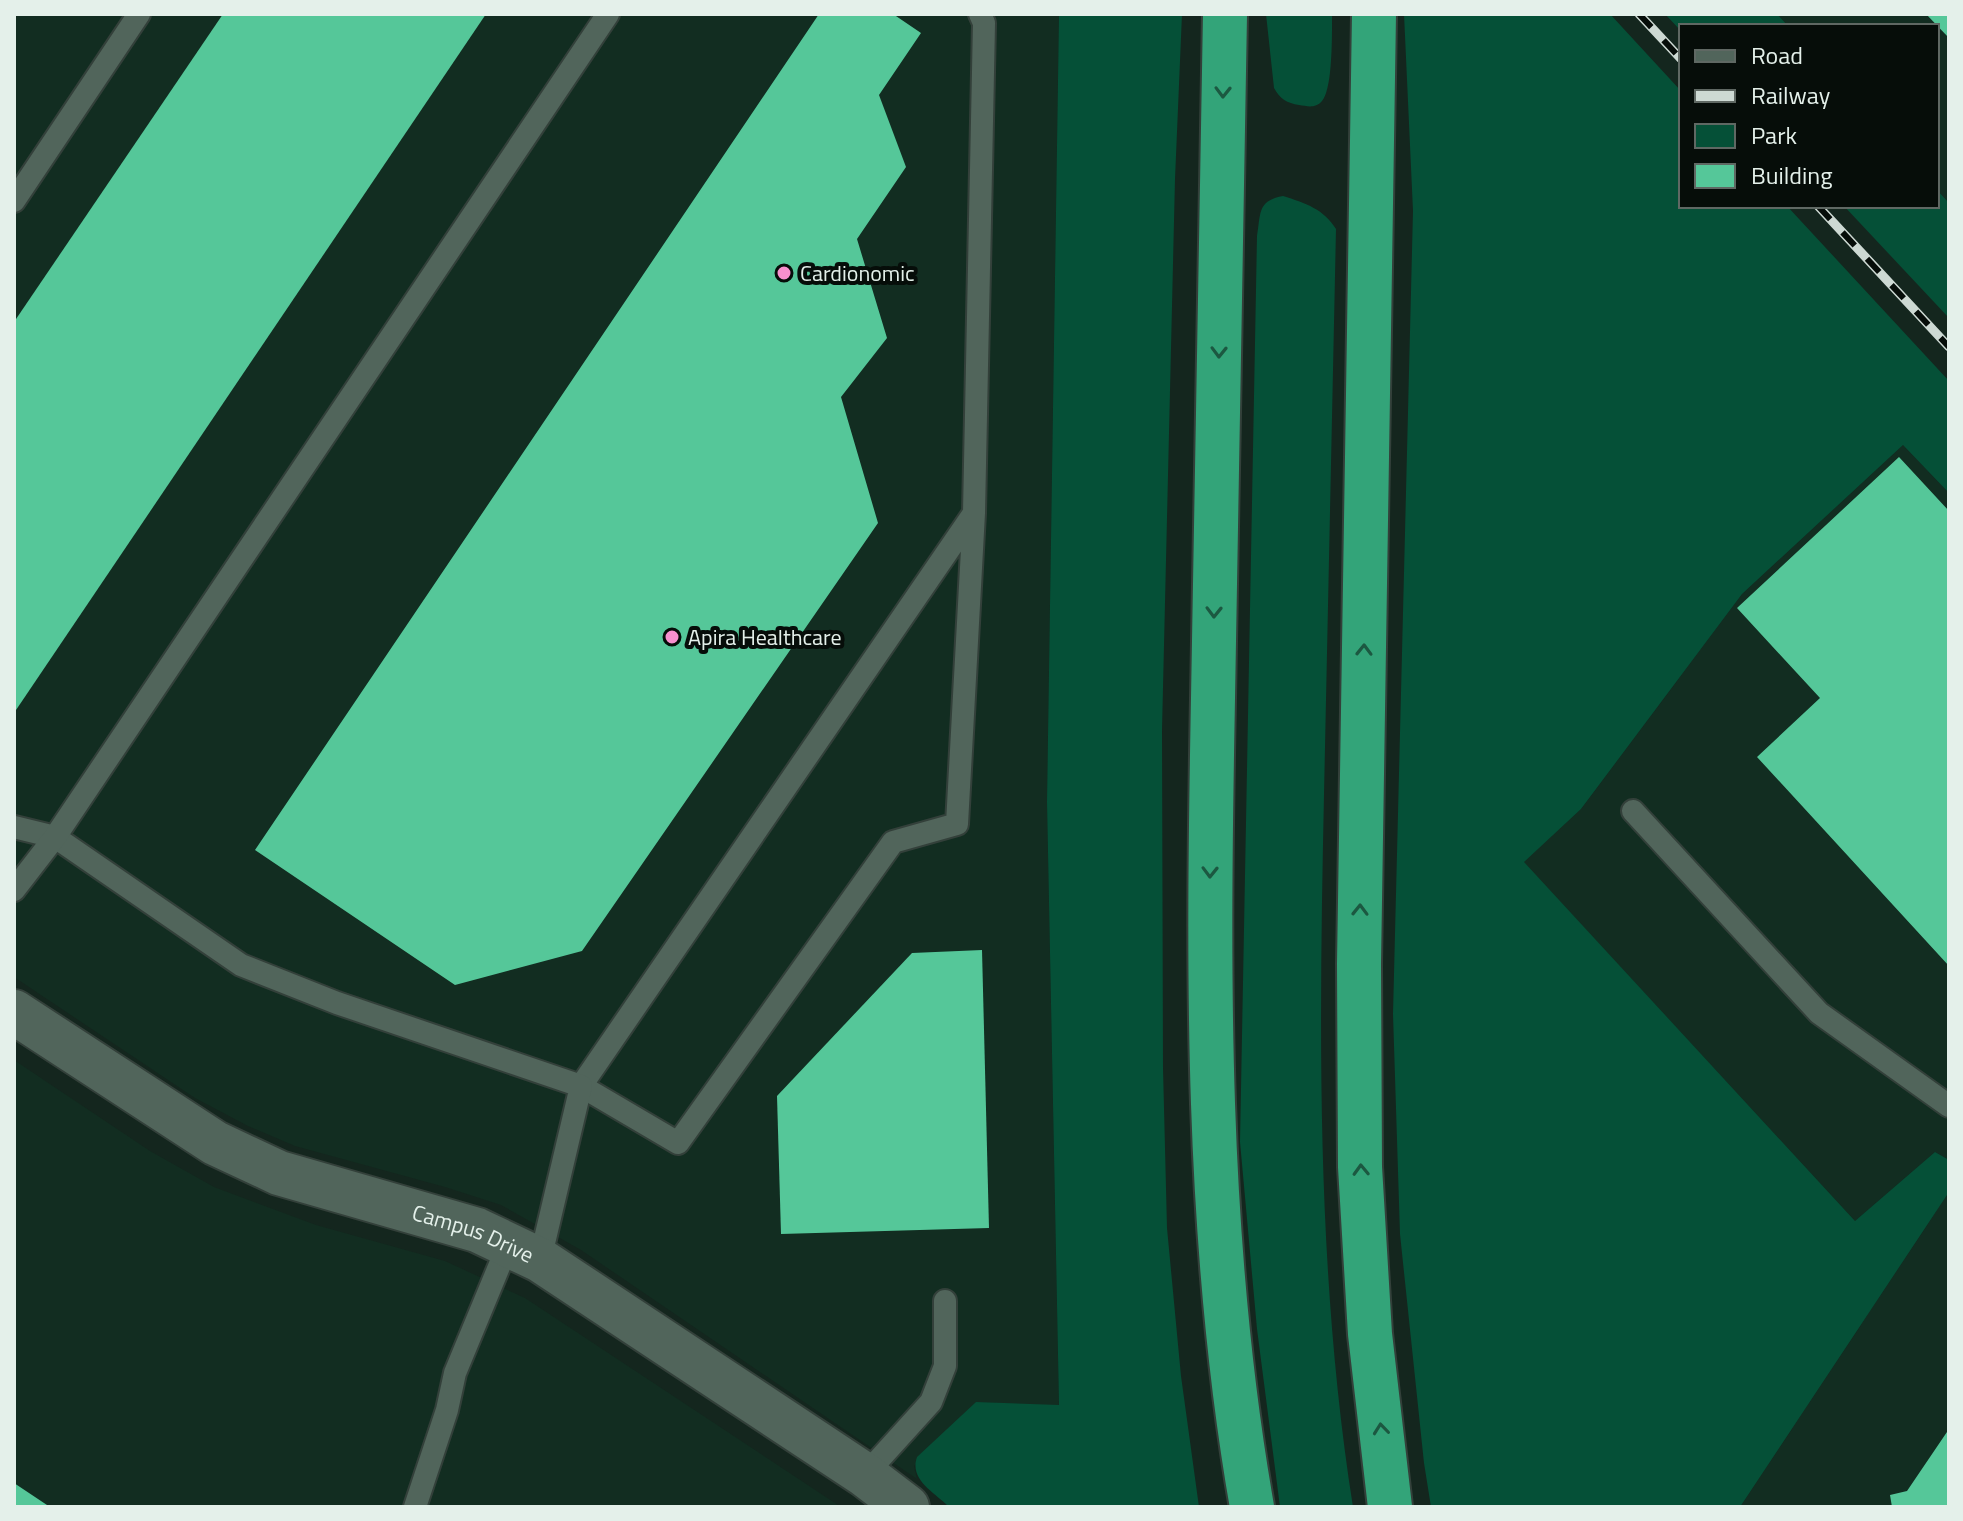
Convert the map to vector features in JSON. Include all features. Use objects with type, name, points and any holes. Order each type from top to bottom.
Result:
[{"type":"highway","points":[[1225,14],[1209,933],[1212,1099],[1223,1282],[1252,1507]]},
{"type":"highway","points":[[1374,14],[1359,964],[1360,1167],[1370,1334],[1390,1507]]},
{"type":"street","name":"Campus Drive","points":[[14,1012],[215,1143],[279,1173],[477,1230],[524,1253],[865,1475],[907,1507]]},
{"type":"lane","points":[[14,201],[139,14]]},
{"type":"lane","points":[[14,890],[55,837],[608,14]]},
{"type":"lane","points":[[14,827],[55,837],[241,965],[337,1003],[581,1086],[678,1143],[893,842],[957,824],[974,513],[984,23],[980,14]]},
{"type":"lane","points":[[415,1507],[447,1410],[455,1373],[524,1253],[581,1086],[974,513]]},
{"type":"lane","points":[[1633,811],[1819,1013],[1949,1106]]},
{"type":"lane","points":[[865,1475],[931,1402],[945,1366],[945,1301]]},
{"type":"shaded area","points":[[18,14],[1059,14],[1047,802],[1059,1406],[976,1402],[914,1466],[917,1479],[581,1250],[501,1205],[295,1146],[248,1126],[195,1098],[14,977],[14,20]]},
{"type":"shaded area","points":[[1777,14],[1949,14],[1949,203],[1939,192],[1939,24],[1786,24]]},
{"type":"shaded area","points":[[1903,445],[1949,493],[1949,1160],[1935,1152],[1855,1221],[1523,862],[1581,809],[1742,594]]},
{"type":"shaded area","points":[[14,1060],[150,1151],[214,1187],[316,1225],[445,1261],[525,1298],[841,1507],[14,1507]]},
{"type":"shaded area","points":[[1949,1192],[1949,1507],[1740,1507]]},
{"type":"green space","points":[[1059,14],[1182,14],[1162,730],[1163,1068],[1167,1228],[1181,1376],[1199,1507],[949,1507],[924,1485],[915,1465],[917,1457],[976,1402],[1059,1405],[1047,802]]},
{"type":"green space","points":[[1266,14],[1332,14],[1328,85],[1326,95],[1317,105],[1291,103],[1281,98],[1274,88]]},
{"type":"green space","points":[[1404,14],[1610,14],[1679,89],[1679,208],[1789,208],[1949,381],[1949,493],[1903,445],[1742,594],[1581,809],[1524,862],[1855,1221],[1935,1152],[1949,1160],[1949,1192],[1740,1507],[1431,1507],[1400,1234],[1393,1014],[1413,211]]},
{"type":"green space","points":[[1665,14],[1777,14],[1786,24],[1679,24],[1679,29]]},
{"type":"green space","points":[[1939,192],[1949,203],[1949,318],[1846,208],[1939,208]]},
{"type":"green space","points":[[1283,196],[1320,212],[1336,229],[1321,1062],[1332,1330],[1353,1507],[1280,1507],[1257,1329],[1240,1142],[1257,236],[1264,205]]},
{"type":"building","points":[[223,14],[486,14],[14,713],[14,322]]},
{"type":"building","points":[[819,14],[893,14],[921,33],[879,95],[906,167],[857,239],[887,338],[841,397],[878,523],[582,951],[455,985],[255,850]]},
{"type":"building","points":[[1926,14],[1949,14],[1949,38],[1939,24]]},
{"type":"building","points":[[1899,457],[1949,511],[1949,966],[1757,757],[1820,698],[1737,608]]},
{"type":"building","points":[[982,950],[989,1228],[781,1234],[777,1096],[912,953]]},
{"type":"building","points":[[1949,1429],[1949,1507],[1892,1507],[1890,1495],[1907,1491]]},
{"type":"building","points":[[14,1483],[50,1507],[14,1507]]},
{"type":"railway","points":[[1639,14],[1679,57]]},
{"type":"railway","points":[[1820,208],[1949,347]]},
{"type":"place","name":"Cardionomic","points":[[784,273]]},
{"type":"place","name":"Apira Healthcare","points":[[672,637]]}]
